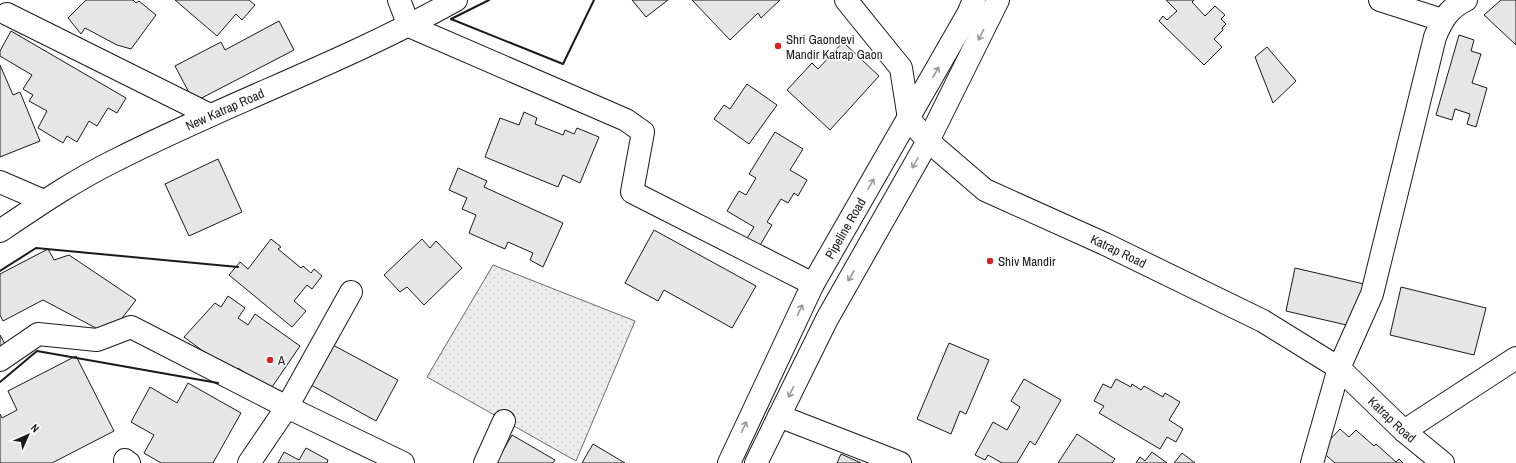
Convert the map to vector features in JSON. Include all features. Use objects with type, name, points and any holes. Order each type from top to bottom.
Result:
[{"type":"street","points":[[399,0],[409,26],[626,120],[643,132],[632,192],[813,284]]},
{"type":"street","name":"New Katrap Road","points":[[0,231],[44,201],[115,160],[210,115],[409,26],[456,0]]},
{"type":"street","points":[[846,0],[901,68],[909,119]]},
{"type":"street","name":"Pipeline Road","points":[[729,463],[813,284],[909,119],[968,14],[974,0]]},
{"type":"street","points":[[756,463],[827,318],[928,141],[998,0]]},
{"type":"street","points":[[1380,0],[1442,20]]},
{"type":"street","points":[[1312,463],[1339,368],[1372,294],[1433,45],[1442,20],[1456,5],[1466,0]]},
{"type":"street","points":[[6,11],[210,115]]},
{"type":"street","name":"Katrap Road","points":[[909,119],[928,141],[986,190],[1105,244],[1262,321],[1339,368],[1404,431],[1443,463]]},
{"type":"street","points":[[0,182],[44,201]]},
{"type":"street","points":[[249,463],[287,407],[351,292]]},
{"type":"street","points":[[0,360],[38,334],[97,340],[132,327],[287,407],[403,463]]},
{"type":"street","points":[[1404,431],[1516,358]]},
{"type":"street","points":[[779,416],[900,463]]},
{"type":"street","points":[[486,463],[504,421]]},
{"type":"shaded area","points":[[493,265],[635,321],[576,461],[427,377]]},
{"type":"building","points":[[86,0],[133,0],[136,3],[139,1],[156,15],[131,49],[117,45],[85,28],[81,34],[68,18]]},
{"type":"building","points":[[175,0],[249,0],[255,5],[242,20],[236,14],[217,36]]},
{"type":"building","points":[[632,0],[668,0],[646,17]]},
{"type":"building","points":[[692,0],[780,0],[761,18],[758,13],[730,40]]},
{"type":"building","points":[[1166,0],[1194,0],[1192,2],[1205,16],[1215,6],[1225,15],[1221,19],[1226,24],[1222,28],[1223,30],[1214,39],[1222,47],[1204,65],[1159,21],[1163,16],[1167,20],[1177,11]]},
{"type":"building","points":[[1501,0],[1516,0],[1516,45],[1484,15]]},
{"type":"building","points":[[279,21],[294,50],[194,102],[175,66],[221,42],[225,50]]},
{"type":"building","points":[[11,31],[126,98],[117,113],[108,108],[97,126],[89,121],[77,142],[67,136],[63,143],[38,128],[47,111],[29,101],[33,95],[23,89],[32,75],[0,56],[0,51]]},
{"type":"building","points":[[1459,35],[1474,40],[1471,51],[1481,54],[1472,83],[1487,88],[1476,127],[1467,124],[1470,114],[1455,109],[1452,120],[1436,115]]},
{"type":"building","points":[[843,42],[879,76],[830,130],[787,90],[812,63],[818,69]]},
{"type":"building","points":[[1267,47],[1296,81],[1273,103],[1255,57]]},
{"type":"building","points":[[0,65],[13,95],[20,92],[40,141],[0,157]]},
{"type":"building","points":[[747,84],[777,105],[749,144],[714,119],[724,105],[730,109]]},
{"type":"building","points":[[524,112],[537,118],[535,124],[563,135],[565,130],[574,134],[577,128],[599,137],[580,183],[563,175],[558,187],[485,157],[500,118],[519,125]]},
{"type":"building","points":[[775,132],[803,149],[790,170],[807,180],[798,196],[794,193],[788,203],[781,199],[767,222],[772,225],[759,247],[746,240],[754,227],[727,211],[739,191],[746,195],[756,178],[749,174]]},
{"type":"building","points":[[218,159],[242,212],[189,236],[165,184]]},
{"type":"building","points":[[458,168],[487,181],[484,187],[563,223],[543,267],[530,260],[533,253],[508,242],[505,249],[469,233],[476,215],[462,209],[467,198],[449,190]]},
{"type":"building","points":[[654,230],[756,286],[732,328],[664,290],[658,301],[625,283]]},
{"type":"building","points":[[271,239],[281,247],[278,249],[301,268],[303,266],[311,273],[314,269],[322,276],[312,289],[307,285],[294,301],[306,311],[292,327],[229,275],[240,262],[248,269]]},
{"type":"building","points":[[422,239],[430,248],[436,241],[462,268],[424,305],[407,287],[400,292],[384,275]]},
{"type":"building","points":[[48,249],[54,260],[69,255],[136,300],[109,335],[43,300],[3,321],[0,315],[0,274]]},
{"type":"building","points":[[1295,268],[1364,284],[1355,327],[1286,311]]},
{"type":"building","points":[[1401,287],[1486,308],[1474,355],[1390,335]]},
{"type":"building","points":[[228,296],[245,308],[238,318],[248,325],[255,314],[300,346],[270,390],[238,368],[234,374],[184,337],[215,303],[221,307]]},
{"type":"building","points":[[0,335],[6,346],[0,350]]},
{"type":"building","points":[[949,343],[989,360],[966,414],[960,411],[951,434],[917,419]]},
{"type":"building","points":[[333,345],[398,380],[376,421],[311,385]]},
{"type":"building","points":[[76,356],[114,431],[52,463],[0,463],[0,414],[2,418],[17,410],[8,391]]},
{"type":"building","points":[[1024,379],[1061,400],[1035,445],[1030,441],[1017,463],[1002,463],[988,455],[985,460],[975,455],[993,422],[1007,430],[1020,407],[1011,401]]},
{"type":"building","points":[[1116,379],[1131,387],[1132,384],[1141,390],[1144,386],[1163,397],[1165,393],[1180,402],[1169,420],[1183,429],[1176,442],[1167,437],[1160,449],[1099,413],[1104,406],[1094,401],[1103,384],[1111,388]]},
{"type":"building","points":[[188,383],[241,413],[213,463],[161,463],[144,453],[154,435],[131,422],[150,387],[177,403]]},
{"type":"building","points":[[1340,429],[1349,437],[1356,430],[1374,446],[1376,444],[1396,462],[1399,459],[1403,463],[1335,463],[1320,450]]},
{"type":"building","points":[[1077,434],[1115,459],[1112,463],[1058,463]]},
{"type":"building","points":[[512,435],[555,460],[553,463],[496,463]]},
{"type":"building","points":[[593,444],[625,463],[582,463]]},
{"type":"building","points":[[306,448],[328,460],[327,463],[278,463],[284,452],[299,460]]},
{"type":"building","points":[[1152,452],[1167,463],[1136,463],[1140,457],[1145,461]]},
{"type":"building","points":[[1182,453],[1195,463],[1174,463]]},
{"type":"building","points":[[841,454],[861,463],[837,463]]},
{"type":"wall","points":[[451,19],[489,0]]},
{"type":"wall","points":[[451,19],[563,64],[594,0]]},
{"type":"wall","points":[[0,271],[36,248],[238,267]]},
{"type":"wall","points":[[0,382],[37,351],[218,383]]},
{"type":"place","name":"Shri Gaondevi Mandir Katrap Gaon","points":[[778,46]]},
{"type":"place","name":"Shiv Mandir","points":[[990,261]]},
{"type":"place","name":"A","points":[[270,360]]}]
